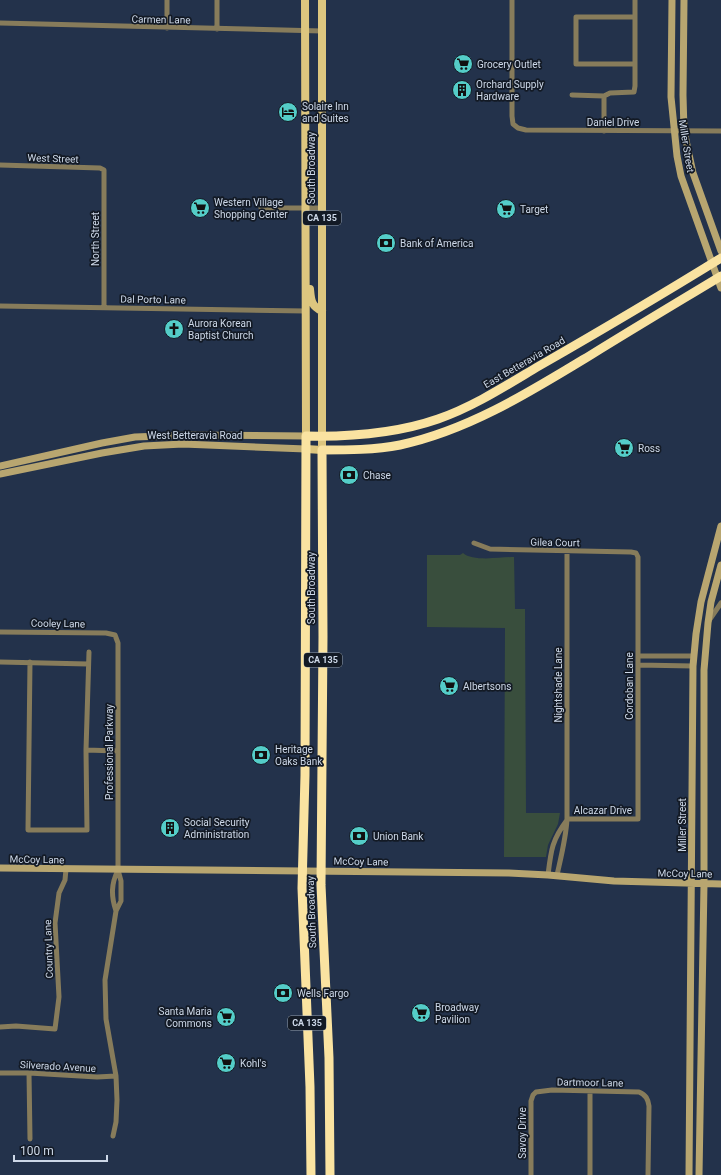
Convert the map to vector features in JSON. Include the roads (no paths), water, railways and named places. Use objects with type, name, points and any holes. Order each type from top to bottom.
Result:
[{"type":"highway","name":"East Betteravia Road","points":[[321,436],[355,435],[393,431],[439,419],[458,411],[488,396],[721,258]]},
{"type":"highway","points":[[322,450],[396,446],[442,434],[463,425],[504,405],[584,359],[719,277]]},
{"type":"highway","points":[[575,345],[584,359]]},
{"type":"highway","name":"West Betteravia Road","points":[[306,436],[321,436]]},
{"type":"highway","name":"South Broadway","points":[[306,436],[305,775],[302,871],[310,1087],[311,1175]]},
{"type":"highway","name":"South Broadway","points":[[322,450],[321,871],[329,1058],[330,1175]]},
{"type":"highway","points":[[305,711],[322,716]]},
{"type":"highway","points":[[305,720],[322,716]]},
{"type":"main road","name":"South Broadway","points":[[305,0],[306,436]]},
{"type":"main road","name":"South Broadway","points":[[322,0],[322,450]]},
{"type":"main road","points":[[305,229],[310,238],[310,292],[312,305],[322,311]]},
{"type":"main road","name":"West Betteravia Road","points":[[306,449],[322,450]]},
{"type":"street","points":[[167,0],[167,28]]},
{"type":"street","points":[[217,0],[218,29]]},
{"type":"street","name":"Daniel Drive","points":[[512,0],[513,124],[518,128],[526,130],[721,131]]},
{"type":"street","points":[[572,95],[604,96],[610,92],[634,92],[635,0]]},
{"type":"street","name":"Miller Street","points":[[672,0],[671,97],[673,131],[677,156],[681,176],[712,263],[719,277],[721,288]]},
{"type":"street","name":"Miller Street","points":[[684,0],[684,131],[693,173],[721,251]]},
{"type":"street","points":[[635,17],[576,17],[576,64],[635,64]]},
{"type":"street","name":"Carmen Lane","points":[[0,23],[322,31]]},
{"type":"street","points":[[604,96],[604,131]]},
{"type":"street","name":"West Street","points":[[0,165],[100,168],[104,170]]},
{"type":"street","name":"North Street","points":[[104,170],[104,307]]},
{"type":"street","points":[[261,208],[322,208]]},
{"type":"street","name":"Dal Porto Lane","points":[[0,306],[306,311]]},
{"type":"street","name":"West Betteravia Road","points":[[0,466],[102,443],[142,436],[188,434],[306,436]]},
{"type":"street","name":"West Betteravia Road","points":[[0,474],[75,458],[144,446],[183,444],[306,449]]},
{"type":"street","name":"Miller Street","points":[[688,1175],[693,666],[700,602],[721,526]]},
{"type":"street","name":"Gilea Court","points":[[474,543],[490,549],[636,553]]},
{"type":"street","name":"Nightshade Lane","points":[[557,876],[562,848],[566,837],[567,819],[567,551]]},
{"type":"street","name":"Cordoban Lane","points":[[636,553],[638,557],[638,819]]},
{"type":"street","points":[[699,1175],[704,884],[704,670],[711,602],[721,565]]},
{"type":"street","points":[[708,623],[721,603]]},
{"type":"street","name":"Cooley Lane","points":[[0,632],[106,633],[115,635]]},
{"type":"street","name":"Professional Parkway","points":[[113,1136],[118,1100],[116,1076],[107,1025],[105,980],[116,911],[121,901],[122,881],[118,870],[118,643],[115,635]]},
{"type":"street","points":[[30,662],[28,830],[87,830],[86,750],[89,652]]},
{"type":"street","points":[[638,656],[694,656]]},
{"type":"street","points":[[0,662],[88,664]]},
{"type":"street","points":[[638,665],[693,666]]},
{"type":"street","points":[[86,750],[118,751]]},
{"type":"street","points":[[548,875],[552,846],[557,833],[567,819]]},
{"type":"street","name":"Alcazar Drive","points":[[567,819],[638,819]]},
{"type":"street","name":"McCoy Lane","points":[[0,868],[548,875],[614,882],[721,884]]},
{"type":"street","name":"Country Lane","points":[[0,1027],[16,1026],[54,1029],[58,998],[55,923],[59,893],[65,880],[66,869]]},
{"type":"street","name":"Professional Parkway","points":[[116,911],[112,900],[112,881],[118,870]]},
{"type":"street","name":"Silverado Avenue","points":[[0,1073],[97,1077],[116,1076]]},
{"type":"street","points":[[29,1073],[30,1139]]},
{"type":"street","name":"Dartmoor Lane","points":[[536,1092],[552,1090],[639,1092],[645,1094],[648,1099],[649,1106],[648,1175]]},
{"type":"street","points":[[590,1091],[590,1175]]},
{"type":"street","name":"Savoy Drive","points":[[531,1175],[531,1101],[536,1092]]},
{"type":"place","name":"Grocery Outlet","points":[[463,64]]},
{"type":"place","name":"Orchard Supply Hardware","points":[[462,90]]},
{"type":"place","name":"Solaire Inn and Suites","points":[[288,112]]},
{"type":"place","name":"Western Village Shopping Center","points":[[200,208]]},
{"type":"place","name":"Target","points":[[506,209]]},
{"type":"place","name":"Bank of America","points":[[386,243]]},
{"type":"place","name":"Aurora Korean Baptist Church","points":[[174,329]]},
{"type":"place","name":"Ross","points":[[624,448]]},
{"type":"place","name":"Chase","points":[[349,475]]},
{"type":"place","name":"Albertsons","points":[[449,686]]},
{"type":"place","name":"Heritage Oaks Bank","points":[[261,755]]},
{"type":"place","name":"Social Security Administration","points":[[170,828]]},
{"type":"place","name":"Union Bank","points":[[359,836]]},
{"type":"place","name":"Wells Fargo","points":[[283,993]]},
{"type":"place","name":"Broadway Pavilion","points":[[421,1013]]},
{"type":"place","name":"Santa Maria Commons","points":[[226,1017]]},
{"type":"place","name":"Kohl's","points":[[226,1063]]}]
